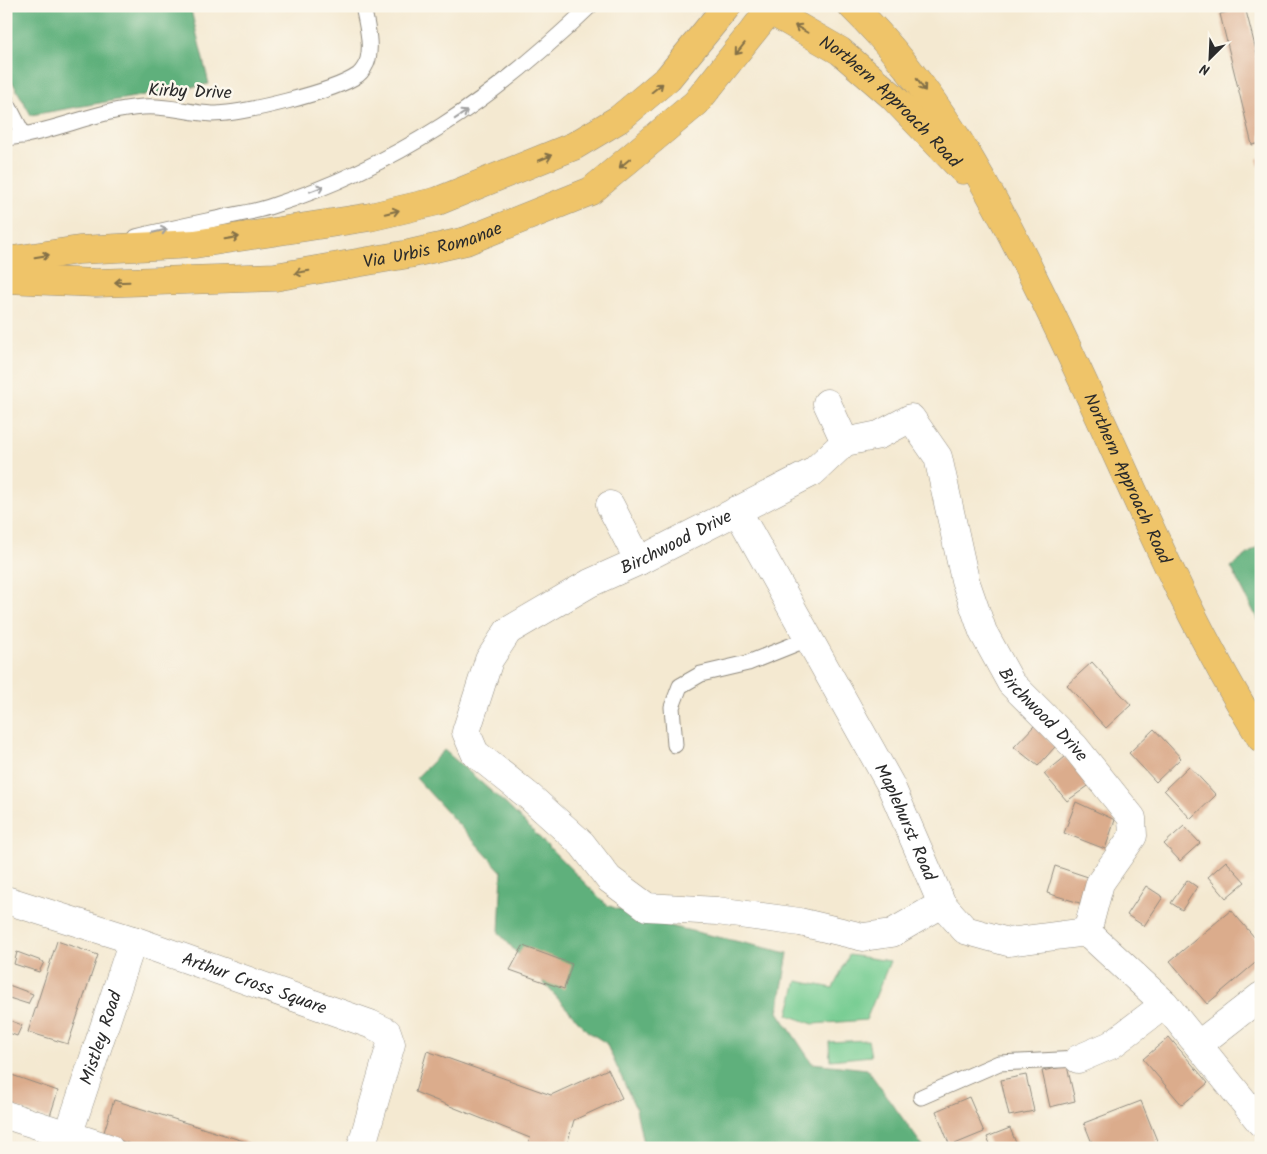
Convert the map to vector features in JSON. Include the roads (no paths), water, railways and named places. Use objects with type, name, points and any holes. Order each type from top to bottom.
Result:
[{"type":"main road","points":[[6,261],[79,250],[195,244],[370,217],[438,200],[574,146],[619,118],[668,78],[727,6]]},
{"type":"main road","name":"Northern Approach Road","points":[[852,6],[908,66],[960,140],[1003,215],[1079,369],[1156,542],[1227,683],[1261,738]]},
{"type":"main road","name":"Northern Approach Road","points":[[882,6],[883,21],[891,47]]},
{"type":"main road","name":"Northern Approach Road","points":[[769,8],[840,50],[948,152],[1003,215]]},
{"type":"main road","name":"Via Urbis Romanae","points":[[6,279],[96,283],[275,277],[409,254],[466,241],[591,192],[696,103],[769,8]]},
{"type":"street","points":[[827,403],[845,442]]},
{"type":"street","name":"Birchwood Drive","points":[[942,904],[892,933],[863,937],[800,922],[717,911],[647,907],[609,879],[582,844],[530,797],[475,753],[466,732],[489,660],[508,631],[590,583],[639,561],[813,472],[845,442],[879,435],[911,418],[938,457],[964,580],[983,632],[1012,683],[1075,748],[1132,818],[1133,836],[1100,882],[1088,932]]},
{"type":"street","points":[[610,505],[639,561]]},
{"type":"street","name":"Maplehurst Road","points":[[737,510],[890,784],[942,904],[965,930],[1008,942],[1088,932]]},
{"type":"street","name":"Arthur Cross Square","points":[[6,900],[133,940],[388,1032],[391,1044],[361,1148]]},
{"type":"street","points":[[1088,932],[1165,1004],[1261,1123]]},
{"type":"street","name":"Mistley Road","points":[[66,1141],[133,940]]},
{"type":"street","points":[[1198,1045],[1261,996]]},
{"type":"street","points":[[1078,1059],[1111,1045],[1165,1004]]},
{"type":"street","points":[[6,1115],[66,1141],[109,1148]]},
{"type":"lane","name":"Kirby Drive","points":[[6,138],[24,136],[100,114],[143,107],[171,107],[210,114],[236,112],[291,99],[341,84],[360,74],[368,60],[369,41],[363,6]]},
{"type":"lane","points":[[79,250],[268,208],[358,173],[414,145],[467,110],[550,46],[590,6]]},
{"type":"lane","points":[[6,101],[24,136]]},
{"type":"lane","points":[[675,745],[672,707],[680,686],[701,674],[748,663],[810,638]]},
{"type":"lane","points":[[921,1096],[999,1063],[1022,1060],[1078,1059]]}]
